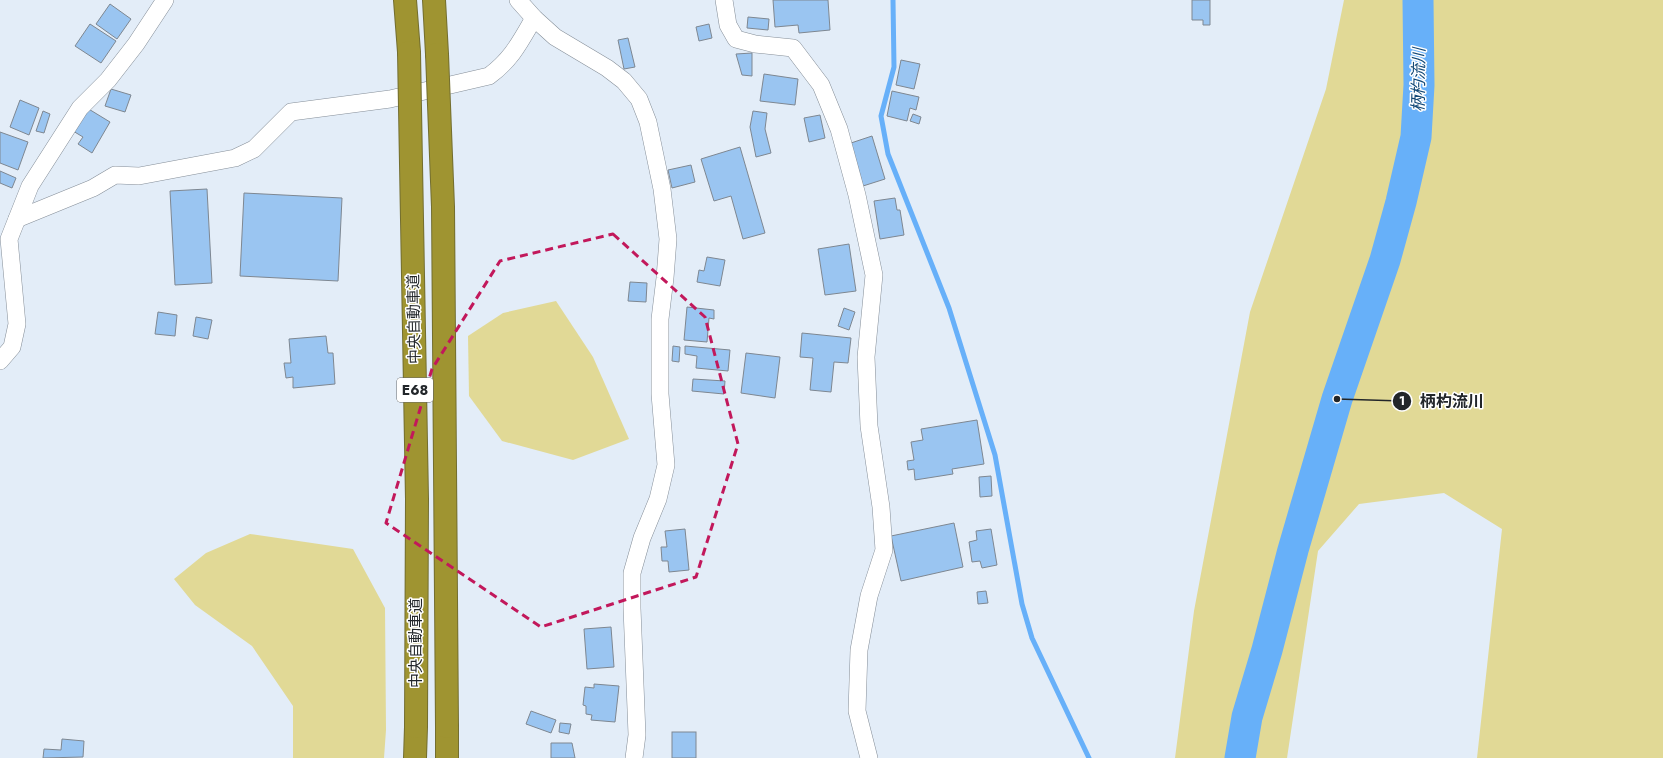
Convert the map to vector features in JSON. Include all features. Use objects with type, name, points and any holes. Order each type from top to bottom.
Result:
[{"type":"highway","name":"中央自動車道","points":[[405,0],[409,52],[417,499],[416,758]]},
{"type":"highway","name":"中央自動車道","points":[[434,0],[438,54],[443,207],[447,758]]},
{"type":"street","points":[[0,361],[12,347],[17,324],[9,240],[30,186],[80,108],[108,80],[140,38],[166,0]]},
{"type":"street","points":[[518,0],[534,18],[555,37],[607,68],[624,81],[639,99],[648,122],[664,210],[668,239],[666,278],[660,319],[660,387],[666,466],[658,499],[642,538],[632,573],[637,735],[634,758]]},
{"type":"street","points":[[724,0],[728,25],[736,39],[755,44],[793,48],[820,85],[839,129],[857,195],[874,275],[866,357],[869,426],[881,507],[884,550],[869,596],[859,650],[857,711],[869,758]]},
{"type":"street","points":[[17,219],[93,188],[115,175],[139,176],[235,158],[254,150],[291,112],[390,99],[489,76],[499,69],[515,51],[534,18]]},
{"type":"highlighted area","points":[[613,234],[705,317],[738,444],[696,577],[541,627],[386,523],[432,369],[500,261]]},
{"type":"shaded area","points":[[1344,0],[1663,0],[1663,758],[1477,758],[1502,529],[1444,493],[1359,504],[1318,551],[1287,758],[1175,758],[1194,611],[1250,312],[1326,89]]},
{"type":"shaded area","points":[[556,301],[593,357],[629,439],[573,460],[502,441],[469,396],[468,336],[503,313]]},
{"type":"shaded area","points":[[250,534],[353,549],[385,608],[386,730],[384,758],[293,758],[293,706],[252,646],[195,605],[174,579],[206,553]]},
{"type":"building","points":[[773,0],[828,0],[830,30],[799,33],[798,25],[775,27]]},
{"type":"building","points":[[1192,0],[1210,0],[1210,25],[1203,25],[1203,20],[1192,20]]},
{"type":"building","points":[[110,4],[131,19],[117,39],[96,24]]},
{"type":"building","points":[[748,17],[769,19],[768,30],[747,28]]},
{"type":"building","points":[[90,24],[116,41],[101,63],[75,46]]},
{"type":"building","points":[[709,24],[712,38],[699,41],[696,27]]},
{"type":"building","points":[[628,38],[635,67],[624,69],[618,40]]},
{"type":"building","points":[[752,53],[752,76],[742,75],[736,54]]},
{"type":"building","points":[[901,60],[920,64],[914,89],[896,85]]},
{"type":"building","points":[[764,74],[798,79],[795,105],[760,101]]},
{"type":"building","points":[[111,89],[131,95],[125,112],[105,106]]},
{"type":"building","points":[[892,91],[919,97],[916,110],[910,108],[907,121],[887,116]]},
{"type":"building","points":[[20,100],[39,108],[29,135],[10,127]]},
{"type":"building","points":[[87,108],[110,122],[92,153],[78,144],[83,137],[73,131]]},
{"type":"building","points":[[43,111],[50,114],[44,133],[36,131]]},
{"type":"building","points":[[753,111],[767,113],[765,129],[771,153],[756,157],[750,127]]},
{"type":"building","points":[[913,114],[921,117],[919,124],[910,121]]},
{"type":"building","points":[[820,115],[825,138],[809,142],[804,118]]},
{"type":"building","points":[[0,132],[28,142],[18,170],[0,163]]},
{"type":"building","points":[[872,136],[885,179],[863,186],[851,143]]},
{"type":"building","points":[[740,147],[765,233],[743,239],[731,196],[714,201],[701,159]]},
{"type":"building","points":[[691,165],[695,182],[672,188],[668,170]]},
{"type":"building","points":[[0,171],[16,178],[12,188],[0,183]]},
{"type":"building","points":[[207,189],[212,283],[175,285],[170,191]]},
{"type":"building","points":[[244,193],[342,198],[338,281],[240,276]]},
{"type":"building","points":[[895,198],[897,210],[900,210],[904,235],[880,239],[874,201]]},
{"type":"building","points":[[849,244],[856,291],[825,295],[818,249]]},
{"type":"building","points":[[707,257],[725,260],[720,286],[697,282],[699,270],[704,271]]},
{"type":"building","points":[[630,282],[647,283],[646,302],[628,301]]},
{"type":"building","points":[[687,307],[714,310],[714,319],[709,318],[707,342],[684,340]]},
{"type":"building","points":[[844,308],[855,312],[849,330],[838,326]]},
{"type":"building","points":[[158,312],[177,315],[175,336],[155,334]]},
{"type":"building","points":[[196,317],[212,320],[208,339],[193,336]]},
{"type":"building","points":[[802,333],[851,338],[848,363],[834,362],[831,392],[810,390],[813,358],[800,357]]},
{"type":"building","points":[[326,336],[328,353],[333,353],[335,384],[293,388],[293,377],[286,378],[284,363],[291,363],[289,339]]},
{"type":"building","points":[[673,346],[680,347],[679,362],[672,361]]},
{"type":"building","points":[[685,346],[730,350],[728,371],[696,368],[697,356],[685,354]]},
{"type":"building","points":[[746,353],[780,357],[775,398],[741,393]]},
{"type":"building","points":[[693,379],[725,381],[724,394],[692,391]]},
{"type":"building","points":[[977,420],[984,464],[952,469],[953,474],[915,480],[914,469],[908,470],[907,461],[914,460],[911,442],[923,440],[921,429]]},
{"type":"building","points":[[991,476],[992,496],[980,497],[979,477]]},
{"type":"building","points":[[954,523],[963,567],[901,581],[891,536]]},
{"type":"building","points":[[685,529],[689,570],[669,572],[668,561],[662,561],[661,547],[667,547],[665,531]]},
{"type":"building","points":[[991,529],[997,565],[982,568],[980,561],[972,562],[969,542],[977,540],[976,531]]},
{"type":"building","points":[[986,591],[988,603],[978,604],[977,592]]},
{"type":"building","points":[[611,627],[614,667],[587,669],[584,629]]},
{"type":"building","points":[[594,684],[619,686],[615,722],[591,720],[592,715],[586,714],[586,706],[583,705],[585,687],[594,688]]},
{"type":"building","points":[[531,711],[556,720],[551,733],[526,724]]},
{"type":"building","points":[[560,723],[571,724],[569,734],[559,732]]},
{"type":"building","points":[[672,732],[696,732],[696,758],[672,758]]},
{"type":"building","points":[[62,739],[84,741],[83,757],[43,758],[44,749],[61,750]]},
{"type":"building","points":[[551,743],[572,743],[575,758],[551,758]]},
{"type":"waterway","points":[[893,0],[894,67],[881,116],[888,154],[949,308],[995,455],[1022,604],[1032,638],[1089,758]]},
{"type":"waterway","name":"柄杓流川","points":[[1240,758],[1247,717],[1267,650],[1293,550],[1337,399],[1385,260],[1401,202],[1416,137],[1419,85],[1418,0]]},
{"type":"place","name":"柄杓流川","points":[[1337,399]]}]
